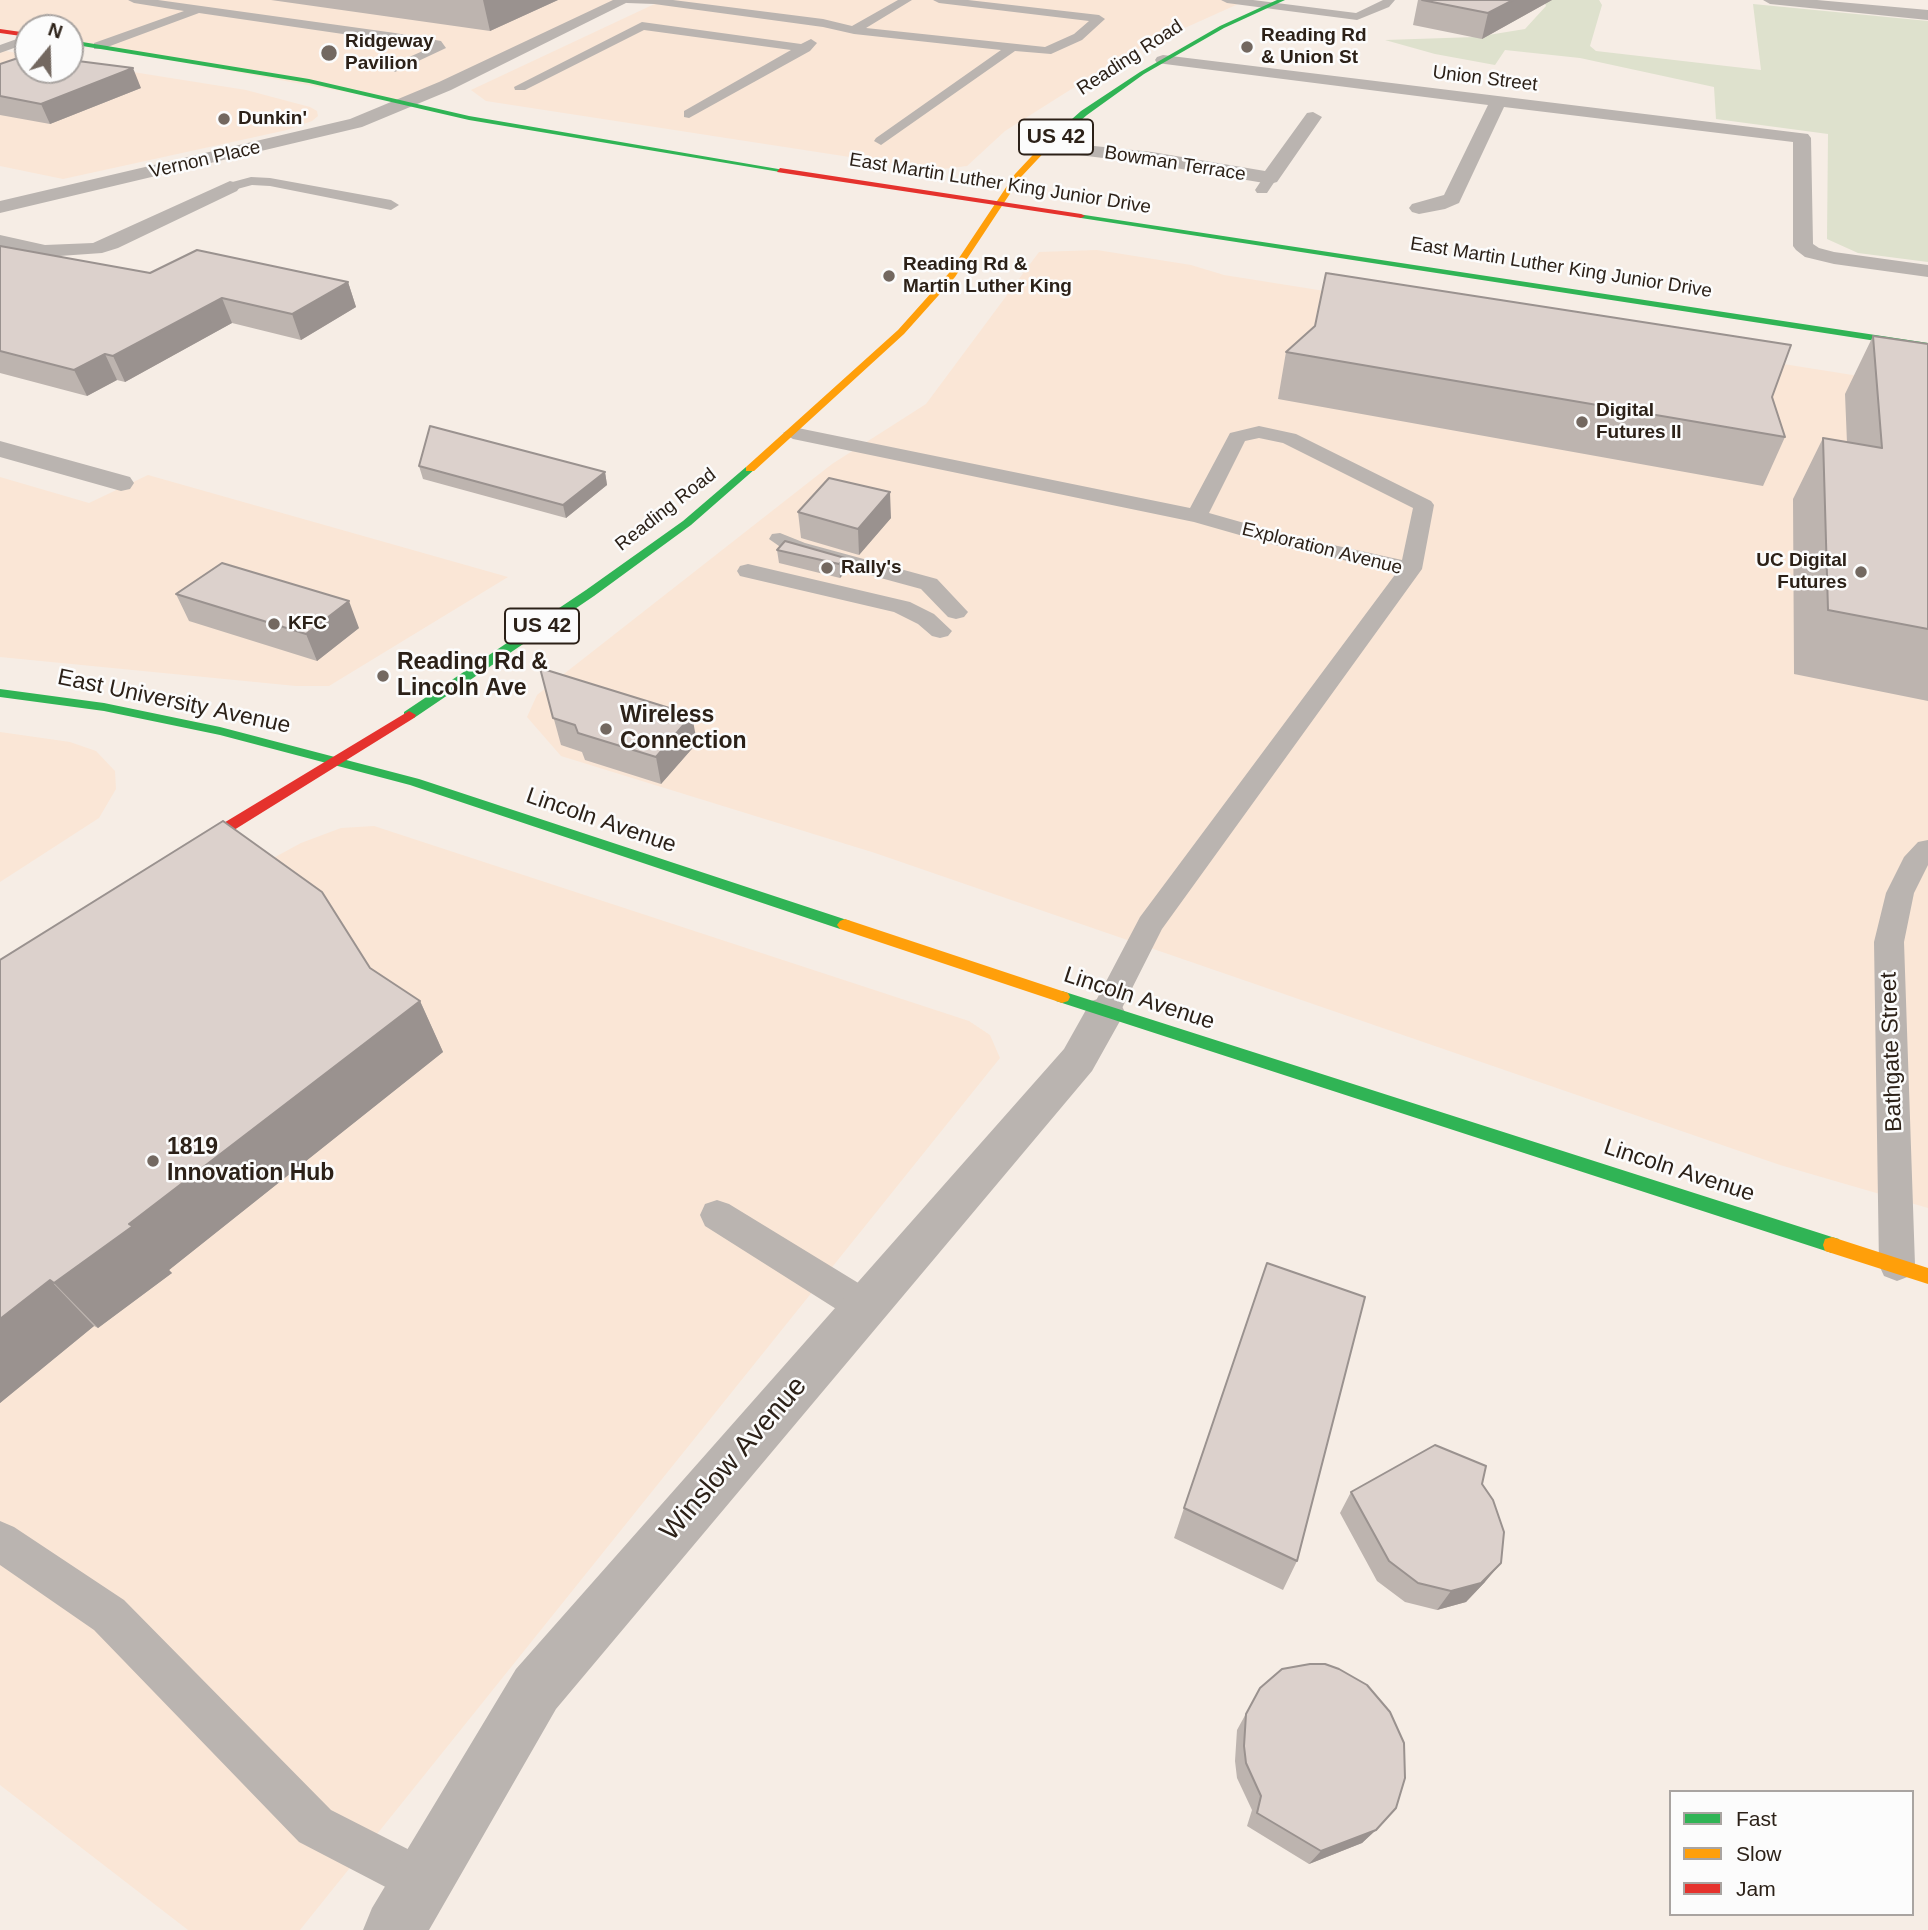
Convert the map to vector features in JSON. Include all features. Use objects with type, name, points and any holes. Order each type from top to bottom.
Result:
[{"type":"main road","name":"Reading Road","points":[[172,861],[337,761],[625,568],[687,523],[793,433],[901,332],[952,275],[1018,176],[1046,146],[1108,95],[1222,27],[1275,3]]},
{"type":"main road","name":"East Martin Luther King Junior Drive","points":[[84,44],[298,79],[545,133],[1928,346]]},
{"type":"main road","name":"East University Avenue","points":[[0,693],[104,706],[220,731],[337,761]]},
{"type":"main road","name":"Lincoln Avenue","points":[[337,761],[414,782],[1105,1012],[1928,1276]]},
{"type":"street","name":"Vernon Place","points":[[0,207],[322,133],[407,103],[626,0]]},
{"type":"street","points":[[1770,0],[1928,15]]},
{"type":"street","name":"Union Street","points":[[1163,61],[1802,138],[1803,246],[1812,253],[1928,271]]},
{"type":"street","points":[[1419,208],[1438,205],[1452,199],[1498,102]]},
{"type":"street","name":"Bowman Terrace","points":[[1046,146],[1152,158],[1266,184],[1313,117]]},
{"type":"street","name":"Vernon Place","points":[[0,241],[45,251],[95,248],[111,244],[230,187]]},
{"type":"street","points":[[0,449],[121,482]]},
{"type":"street","name":"Winslow Avenue","points":[[394,1930],[536,1689],[1078,1060],[1105,1012]]},
{"type":"lane","points":[[134,0],[437,44],[440,48],[395,68]]},
{"type":"lane","points":[[626,0],[644,6],[817,29],[829,27],[1047,51],[1078,37],[1099,19],[939,0]]},
{"type":"lane","points":[[854,30],[906,0]]},
{"type":"lane","points":[[1227,0],[1275,3],[1357,17],[1385,5],[1389,0]]},
{"type":"lane","points":[[98,46],[197,10]]},
{"type":"lane","points":[[520,87],[642,26],[806,48]]},
{"type":"lane","points":[[689,114],[806,48],[829,27]]},
{"type":"lane","points":[[881,141],[1011,48]]},
{"type":"lane","points":[[230,187],[251,181],[270,182],[391,205]]},
{"type":"lane","points":[[1197,516],[1237,437],[1259,432],[1289,438],[1424,505],[1411,569]]},
{"type":"lane","name":"Exploration Avenue","points":[[793,433],[1197,516],[1279,540],[1411,569],[1150,924],[1105,1012]]},
{"type":"lane","points":[[780,539],[797,548],[929,584],[956,612]]},
{"type":"lane","points":[[748,571],[902,607],[926,619],[940,631]]},
{"type":"lane","name":"Bathgate Street","points":[[1897,1265],[1889,942],[1900,892],[1918,857],[1928,849]]},
{"type":"lane","points":[[718,1215],[865,1307]]},
{"type":"lane","points":[[0,1541],[108,1615],[315,1826],[422,1882]]},
{"type":"shaded area","name":"Ridgeway Pavilion","points":[[0,0],[625,0],[407,103],[84,45],[84,14],[14,14],[14,33],[0,31]]},
{"type":"shaded area","points":[[663,0],[1247,0],[1127,54],[1005,131],[967,166],[934,170],[486,101],[471,90]]},
{"type":"shaded area","points":[[0,50],[14,52],[14,84],[84,84],[84,64],[246,90],[310,107],[317,111],[318,116],[287,130],[63,179],[0,166]]},
{"type":"shaded area","points":[[1097,250],[1191,265],[1224,275],[1928,387],[1928,1208],[1780,1165],[875,853],[561,756],[527,717],[537,695],[832,464],[926,404],[1039,252]]},
{"type":"shaded area","points":[[148,475],[508,577],[329,686],[296,686],[0,657],[0,477],[89,503]]},
{"type":"shaded area","points":[[0,732],[70,742],[96,751],[115,771],[116,789],[99,818],[0,882]]},
{"type":"shaded area","points":[[374,826],[969,1021],[990,1035],[1000,1058],[300,1930],[188,1930],[0,1785],[0,1034],[253,869],[301,843],[341,828]]},
{"type":"green space","points":[[1544,0],[1599,0],[1602,5],[1590,46],[1596,51],[1761,70],[1753,4],[1928,21],[1928,262],[1858,253],[1827,239],[1828,134],[1716,119],[1714,87],[1580,58],[1505,50],[1495,65],[1435,54],[1385,40],[1476,37],[1525,29],[1546,6]]},
{"type":"building","points":[[1422,0],[1513,0],[1488,13]]},
{"type":"building","points":[[14,60],[14,84],[84,84],[84,62],[133,68],[41,104],[0,96],[0,64]]},
{"type":"building","points":[[0,246],[150,273],[197,250],[348,282],[292,314],[222,298],[113,356],[105,354],[74,370],[0,351]]},
{"type":"building","points":[[1326,273],[1791,345],[1772,397],[1785,437],[1286,352],[1315,326]]},
{"type":"building","name":"UC Digital Futures","points":[[1873,336],[1928,344],[1928,629],[1828,610],[1823,438],[1882,448]]},
{"type":"building","points":[[430,426],[605,472],[563,505],[419,466]]},
{"type":"building","points":[[829,478],[890,492],[858,529],[798,512]]},
{"type":"building","points":[[785,541],[845,558],[839,564],[777,550]]},
{"type":"building","points":[[222,563],[349,601],[306,634],[176,594]]},
{"type":"building","points":[[540,668],[692,715],[656,757],[578,733],[575,725],[553,718]]},
{"type":"building","name":"1819 Innovation Hub","points":[[223,821],[322,892],[370,968],[420,1001],[129,1224],[133,1226],[54,1283],[50,1280],[0,1319],[0,960]]},
{"type":"building","points":[[1267,1263],[1365,1297],[1297,1561],[1184,1508]]},
{"type":"building","points":[[1435,1445],[1486,1466],[1482,1484],[1493,1500],[1504,1532],[1501,1563],[1481,1583],[1451,1591],[1418,1583],[1389,1561],[1351,1492]]},
{"type":"building","points":[[1325,1664],[1339,1669],[1367,1685],[1390,1712],[1404,1743],[1405,1778],[1396,1808],[1376,1830],[1321,1851],[1257,1813],[1261,1796],[1246,1763],[1244,1746],[1246,1714],[1260,1688],[1282,1669]]},
{"type":"traffic: fast","points":[[1048,144],[1084,113],[1142,73],[1222,27],[1282,0]]},
{"type":"traffic: fast","points":[[84,44],[309,81],[469,118],[780,170]]},
{"type":"traffic: fast","points":[[1081,216],[1928,346]]},
{"type":"traffic: fast","points":[[409,715],[590,593],[687,523],[750,469]]},
{"type":"traffic: fast","points":[[0,693],[104,707],[220,731],[414,782],[845,925]]},
{"type":"traffic: fast","points":[[1062,997],[1832,1245]]},
{"type":"traffic: slow","points":[[750,469],[901,332],[952,275],[1018,176],[1048,144]]},
{"type":"traffic: slow","points":[[845,925],[1062,997]]},
{"type":"traffic: slow","points":[[1832,1245],[1928,1276]]},
{"type":"traffic: jam","points":[[0,31],[14,33]]},
{"type":"traffic: jam","points":[[780,170],[1081,216]]},
{"type":"traffic: jam","points":[[184,854],[409,715]]},
{"type":"place","name":"Reading Rd & Union St","points":[[1247,47]]},
{"type":"place","name":"Ridgeway Pavilion","points":[[329,53]]},
{"type":"place","name":"Dunkin'","points":[[224,119]]},
{"type":"place","name":"Reading Rd & Martin Luther King","points":[[889,276]]},
{"type":"place","name":"Digital Futures II","points":[[1582,422]]},
{"type":"place","name":"Rally's","points":[[827,568]]},
{"type":"place","name":"UC Digital Futures","points":[[1861,572]]},
{"type":"place","name":"KFC","points":[[274,624]]},
{"type":"place","name":"Reading Rd & Lincoln Ave","points":[[383,676]]},
{"type":"place","name":"Wireless Connection","points":[[606,729]]},
{"type":"place","name":"1819 Innovation Hub","points":[[153,1161]]}]
